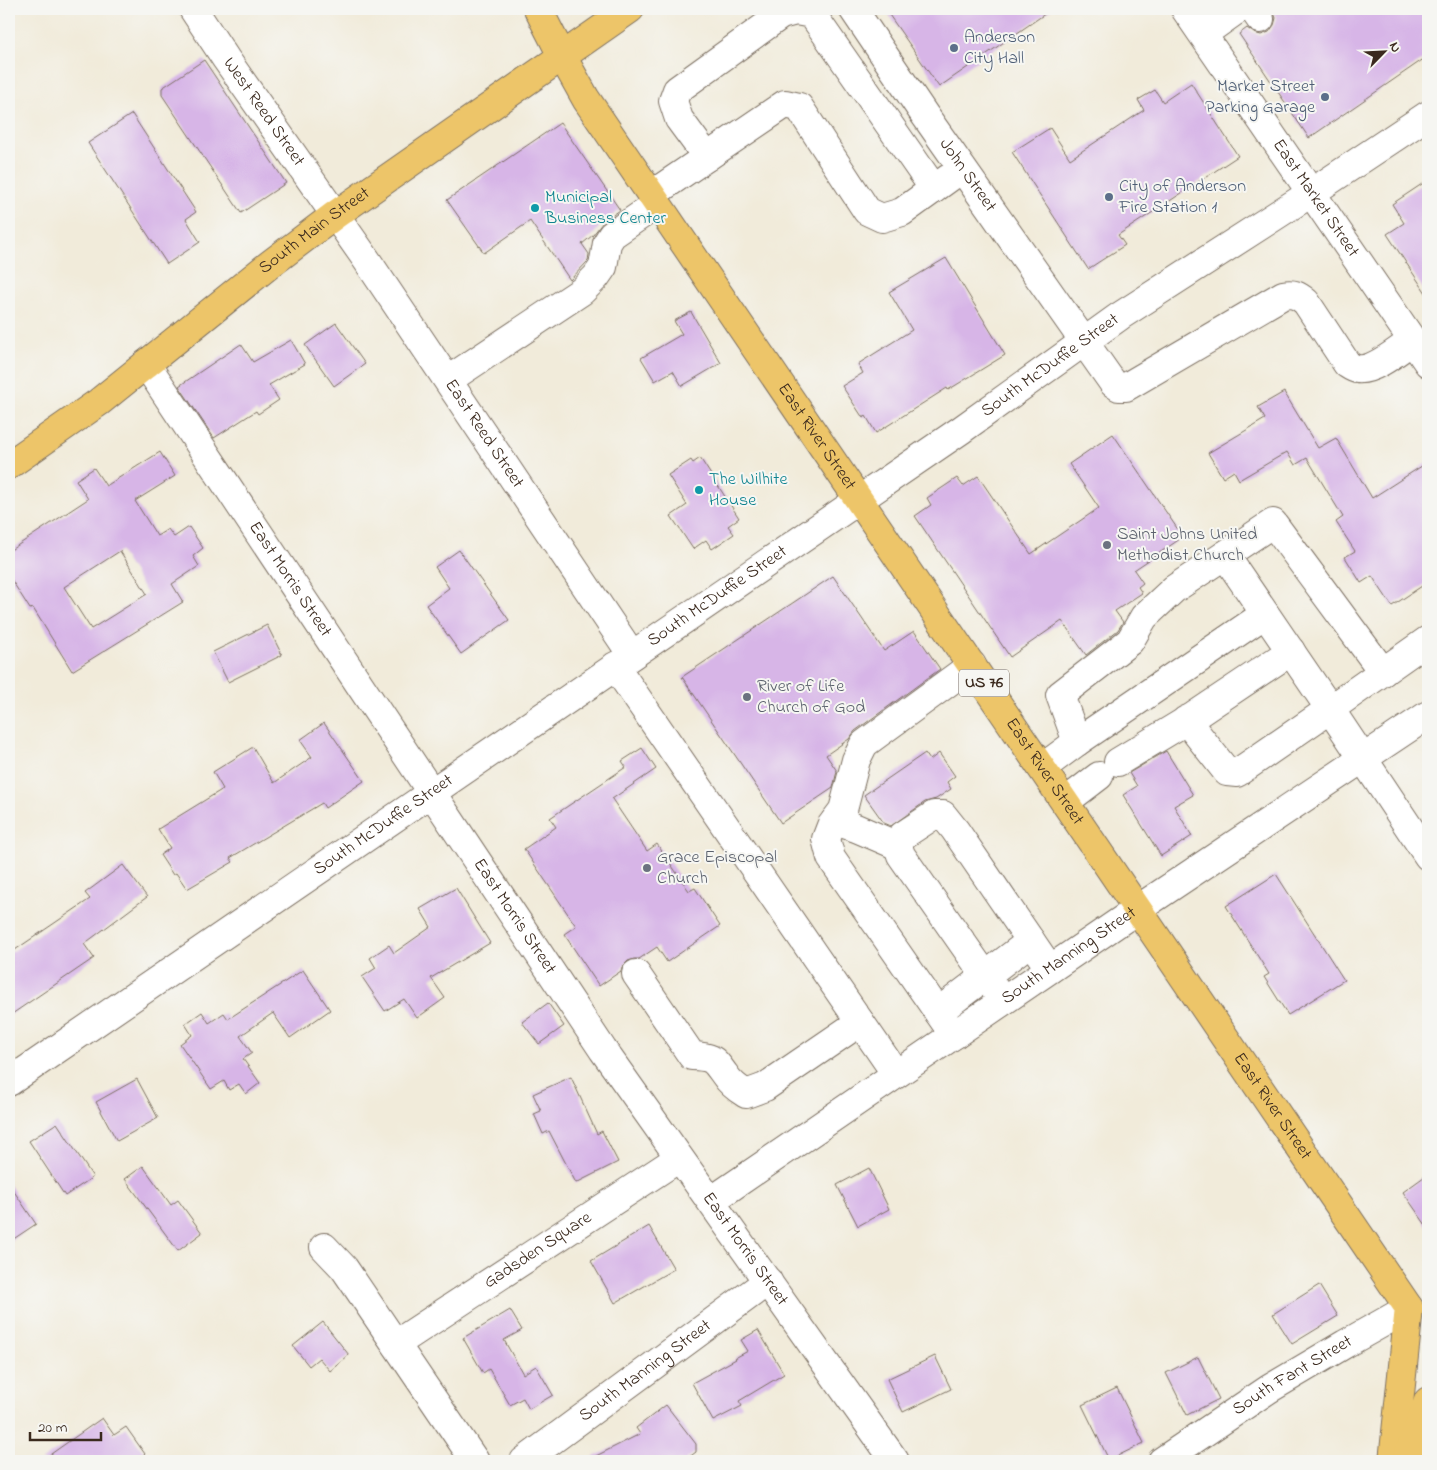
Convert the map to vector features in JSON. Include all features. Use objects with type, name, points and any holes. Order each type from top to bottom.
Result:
[{"type":"main road","name":"US 76","points":[[538,9],[562,56]]},
{"type":"main road","name":"South Main Street","points":[[9,465],[100,402],[269,265],[334,215],[630,9]]},
{"type":"main road","name":"East River Street","points":[[562,56],[586,99],[1065,802],[1138,908],[1419,1303]]},
{"type":"main road","points":[[1393,1461],[1419,1303]]},
{"type":"main road","points":[[1406,1461],[1428,1401]]},
{"type":"street","name":"West Reed Street","points":[[193,9],[334,215]]},
{"type":"street","name":"John Street","points":[[853,9],[962,169],[1113,383],[1119,387],[1126,387],[1274,298],[1291,293],[1299,296],[1306,302],[1347,364],[1356,369],[1366,369],[1376,365],[1413,340]]},
{"type":"street","name":"East Market Street","points":[[1185,9],[1428,363]]},
{"type":"street","points":[[707,158],[679,119],[673,101],[677,90],[781,15],[796,11],[812,14],[934,189]]},
{"type":"street","points":[[1203,34],[1250,12]]},
{"type":"street","points":[[448,380],[582,291],[596,278],[602,267],[607,244],[612,235],[654,199],[707,158],[785,104],[799,107],[867,211],[882,218],[902,212],[962,169]]},
{"type":"street","name":"South McDuffie Street","points":[[9,1082],[961,430],[1120,316],[1428,115]]},
{"type":"street","name":"East Reed Street","points":[[334,215],[366,258],[448,380],[624,661],[896,1074]]},
{"type":"street","name":"East Morris Street","points":[[146,364],[603,1050],[895,1461]]},
{"type":"street","points":[[1077,742],[1060,695],[1130,641],[1144,617],[1174,589],[1273,523],[1383,672]]},
{"type":"street","points":[[1225,555],[1428,856]]},
{"type":"street","points":[[1042,768],[1077,742],[1266,614]]},
{"type":"street","points":[[1186,720],[1227,772],[1237,773],[1428,640]]},
{"type":"street","points":[[1065,802],[1109,769],[1290,651]]},
{"type":"street","points":[[954,1035],[831,858],[826,839],[842,810],[856,760],[864,744],[972,665]]},
{"type":"street","name":"South Manning Street","points":[[711,1201],[1138,908],[1428,715]]},
{"type":"street","points":[[1003,1001],[901,855],[898,846],[902,836],[934,815],[943,815],[1050,969]]},
{"type":"street","points":[[835,821],[898,846]]},
{"type":"street","points":[[938,1012],[1031,941]]},
{"type":"street","points":[[636,974],[692,1056],[703,1056],[717,1062],[725,1076],[746,1094],[765,1087],[860,1022]]},
{"type":"street","name":"Gadsden Square","points":[[396,1344],[679,1158]]},
{"type":"street","points":[[324,1247],[344,1268],[475,1461]]},
{"type":"street","name":"South Manning Street","points":[[524,1461],[768,1281]]},
{"type":"street","name":"South Fant Street","points":[[1162,1461],[1269,1389],[1419,1303]]},
{"type":"building","name":"Anderson City Hall","points":[[885,9],[1052,9],[939,87]]},
{"type":"building","name":"Market Street Parking Garage","points":[[1276,9],[1428,9],[1428,56],[1309,138],[1239,34],[1247,28],[1261,35],[1269,32],[1274,25],[1276,18],[1273,11]]},
{"type":"building","points":[[204,60],[286,183],[241,213],[162,95],[162,88]]},
{"type":"building","name":"City of Anderson Fire Station 1","points":[[1191,83],[1238,156],[1118,235],[1125,245],[1088,269],[1012,152],[1050,128],[1070,159],[1144,110],[1138,100],[1155,90],[1163,102]]},
{"type":"building","points":[[132,114],[196,212],[186,219],[200,242],[167,264],[88,143]]},
{"type":"building","name":"Municipal Business Center","points":[[560,123],[620,210],[603,222],[593,235],[582,244],[589,254],[588,261],[570,280],[530,221],[484,253],[447,200]]},
{"type":"building","points":[[1428,180],[1428,296],[1387,234],[1404,223],[1392,204]]},
{"type":"building","points":[[946,258],[1005,355],[948,390],[947,388],[876,433],[866,416],[863,418],[842,386],[863,373],[858,364],[912,330],[889,292]]},
{"type":"building","points":[[691,312],[721,363],[682,386],[673,371],[655,381],[641,358],[682,334],[674,321]]},
{"type":"building","points":[[336,323],[365,364],[334,386],[305,345]]},
{"type":"building","points":[[291,340],[305,364],[269,385],[279,400],[258,414],[256,411],[214,438],[179,386],[241,344],[253,362]]},
{"type":"building","points":[[1284,392],[1318,448],[1336,438],[1372,498],[1428,462],[1428,582],[1392,606],[1372,576],[1361,583],[1345,557],[1355,551],[1336,522],[1343,517],[1307,458],[1295,465],[1287,452],[1239,480],[1234,471],[1223,478],[1208,453],[1265,419],[1258,407]]},
{"type":"building","name":"Saint Johns United Methodist Church","points":[[1113,434],[1183,537],[1134,570],[1143,583],[1138,587],[1142,593],[1115,611],[1123,622],[1118,630],[1086,655],[1062,621],[1010,657],[915,516],[931,505],[927,498],[957,478],[963,486],[978,476],[1031,554],[1099,508],[1069,464]]},
{"type":"building","points":[[160,452],[175,476],[135,501],[157,536],[168,529],[174,537],[189,527],[203,548],[193,556],[199,566],[172,584],[183,602],[72,671],[33,608],[30,609],[9,576],[9,551],[88,499],[76,480],[94,468],[106,486]],"holes":[[[120,551],[147,594],[91,629],[64,587]]]},
{"type":"building","name":"The Wilhite House","points":[[700,458],[739,518],[728,526],[734,534],[712,549],[706,540],[693,549],[671,516],[687,505],[668,475],[691,460],[693,463]]},
{"type":"building","points":[[459,550],[509,620],[461,654],[426,605],[449,588],[435,567]]},
{"type":"building","name":"River of Life Church of God","points":[[833,576],[884,651],[914,631],[940,669],[855,731],[849,739],[826,755],[837,771],[833,788],[781,823],[682,677]]},
{"type":"building","points":[[267,625],[282,655],[228,682],[213,652]]},
{"type":"building","points":[[324,723],[364,781],[325,808],[322,803],[230,858],[233,862],[187,889],[176,873],[173,875],[160,855],[170,848],[158,829],[223,789],[213,772],[253,747],[274,783],[312,757],[300,740]]},
{"type":"building","name":"Grace Episcopal Church","points":[[642,748],[656,769],[612,799],[647,851],[657,844],[689,891],[695,888],[720,926],[667,962],[657,947],[639,959],[628,961],[621,971],[599,986],[564,934],[576,926],[524,849],[556,827],[550,818],[626,767],[622,761]]},
{"type":"building","points":[[1166,751],[1193,795],[1174,806],[1192,836],[1161,856],[1123,795],[1137,786],[1129,773]]},
{"type":"building","points":[[925,753],[930,760],[939,753],[955,776],[947,782],[951,789],[936,799],[925,802],[891,826],[884,823],[864,795]]},
{"type":"building","points":[[123,865],[147,897],[84,944],[94,958],[9,1016],[9,954],[90,899],[85,893]]},
{"type":"building","points":[[1276,874],[1344,980],[1288,1015],[1264,977],[1269,974],[1226,906]]},
{"type":"building","points":[[456,888],[490,943],[431,978],[445,998],[417,1018],[404,999],[385,1011],[362,977],[376,968],[370,958],[389,945],[394,953],[431,927],[420,909]]},
{"type":"building","points":[[303,970],[330,1010],[290,1038],[273,1013],[240,1036],[252,1053],[243,1059],[260,1083],[246,1094],[239,1084],[229,1090],[224,1081],[211,1089],[180,1044],[192,1035],[185,1024],[202,1012],[209,1023],[224,1013],[228,1019]]},
{"type":"building","points":[[548,1003],[564,1026],[539,1044],[522,1022]]},
{"type":"building","points":[[571,1077],[597,1134],[602,1131],[618,1162],[576,1183],[549,1131],[543,1134],[534,1114],[541,1111],[533,1094]]},
{"type":"building","points":[[137,1079],[158,1118],[117,1141],[96,1102]]},
{"type":"building","points":[[57,1123],[93,1177],[65,1196],[29,1141]]},
{"type":"building","points":[[143,1166],[171,1205],[178,1200],[202,1233],[178,1251],[125,1179]]},
{"type":"building","points":[[869,1168],[889,1209],[858,1226],[837,1185]]},
{"type":"building","points":[[1428,1174],[1428,1228],[1403,1192]]},
{"type":"building","points":[[9,1184],[36,1224],[9,1242]]},
{"type":"building","points":[[649,1226],[674,1269],[615,1303],[591,1261]]},
{"type":"building","points":[[1319,1285],[1338,1316],[1292,1344],[1273,1314]]},
{"type":"building","points":[[510,1310],[522,1330],[504,1340],[523,1374],[536,1366],[553,1395],[529,1409],[523,1398],[510,1405],[489,1369],[483,1373],[463,1338]]},
{"type":"building","points":[[323,1322],[349,1355],[330,1371],[319,1358],[309,1366],[293,1346]]},
{"type":"building","points":[[758,1330],[784,1374],[739,1401],[742,1406],[713,1421],[692,1383],[748,1351],[741,1340]]},
{"type":"building","points":[[935,1356],[951,1389],[903,1412],[887,1379]]},
{"type":"building","points":[[1198,1357],[1219,1399],[1187,1415],[1166,1373]]},
{"type":"building","points":[[1117,1388],[1144,1443],[1109,1460],[1082,1405]]},
{"type":"building","points":[[666,1405],[696,1444],[696,1452],[684,1461],[586,1461],[640,1434],[636,1428]]},
{"type":"building","points":[[102,1418],[114,1435],[126,1427],[145,1454],[135,1461],[41,1461]]},
{"type":"place","name":"Anderson City Hall","points":[[954,48]]},
{"type":"place","name":"Market Street Parking Garage","points":[[1325,97]]},
{"type":"place","name":"City of Anderson Fire Station 1","points":[[1109,197]]},
{"type":"place","name":"Municipal Business Center","points":[[535,208]]},
{"type":"place","name":"The Wilhite House","points":[[699,490]]},
{"type":"place","name":"Saint Johns United Methodist Church","points":[[1107,545]]},
{"type":"place","name":"River of Life Church of God","points":[[747,697]]},
{"type":"place","name":"Grace Episcopal Church","points":[[647,868]]}]
